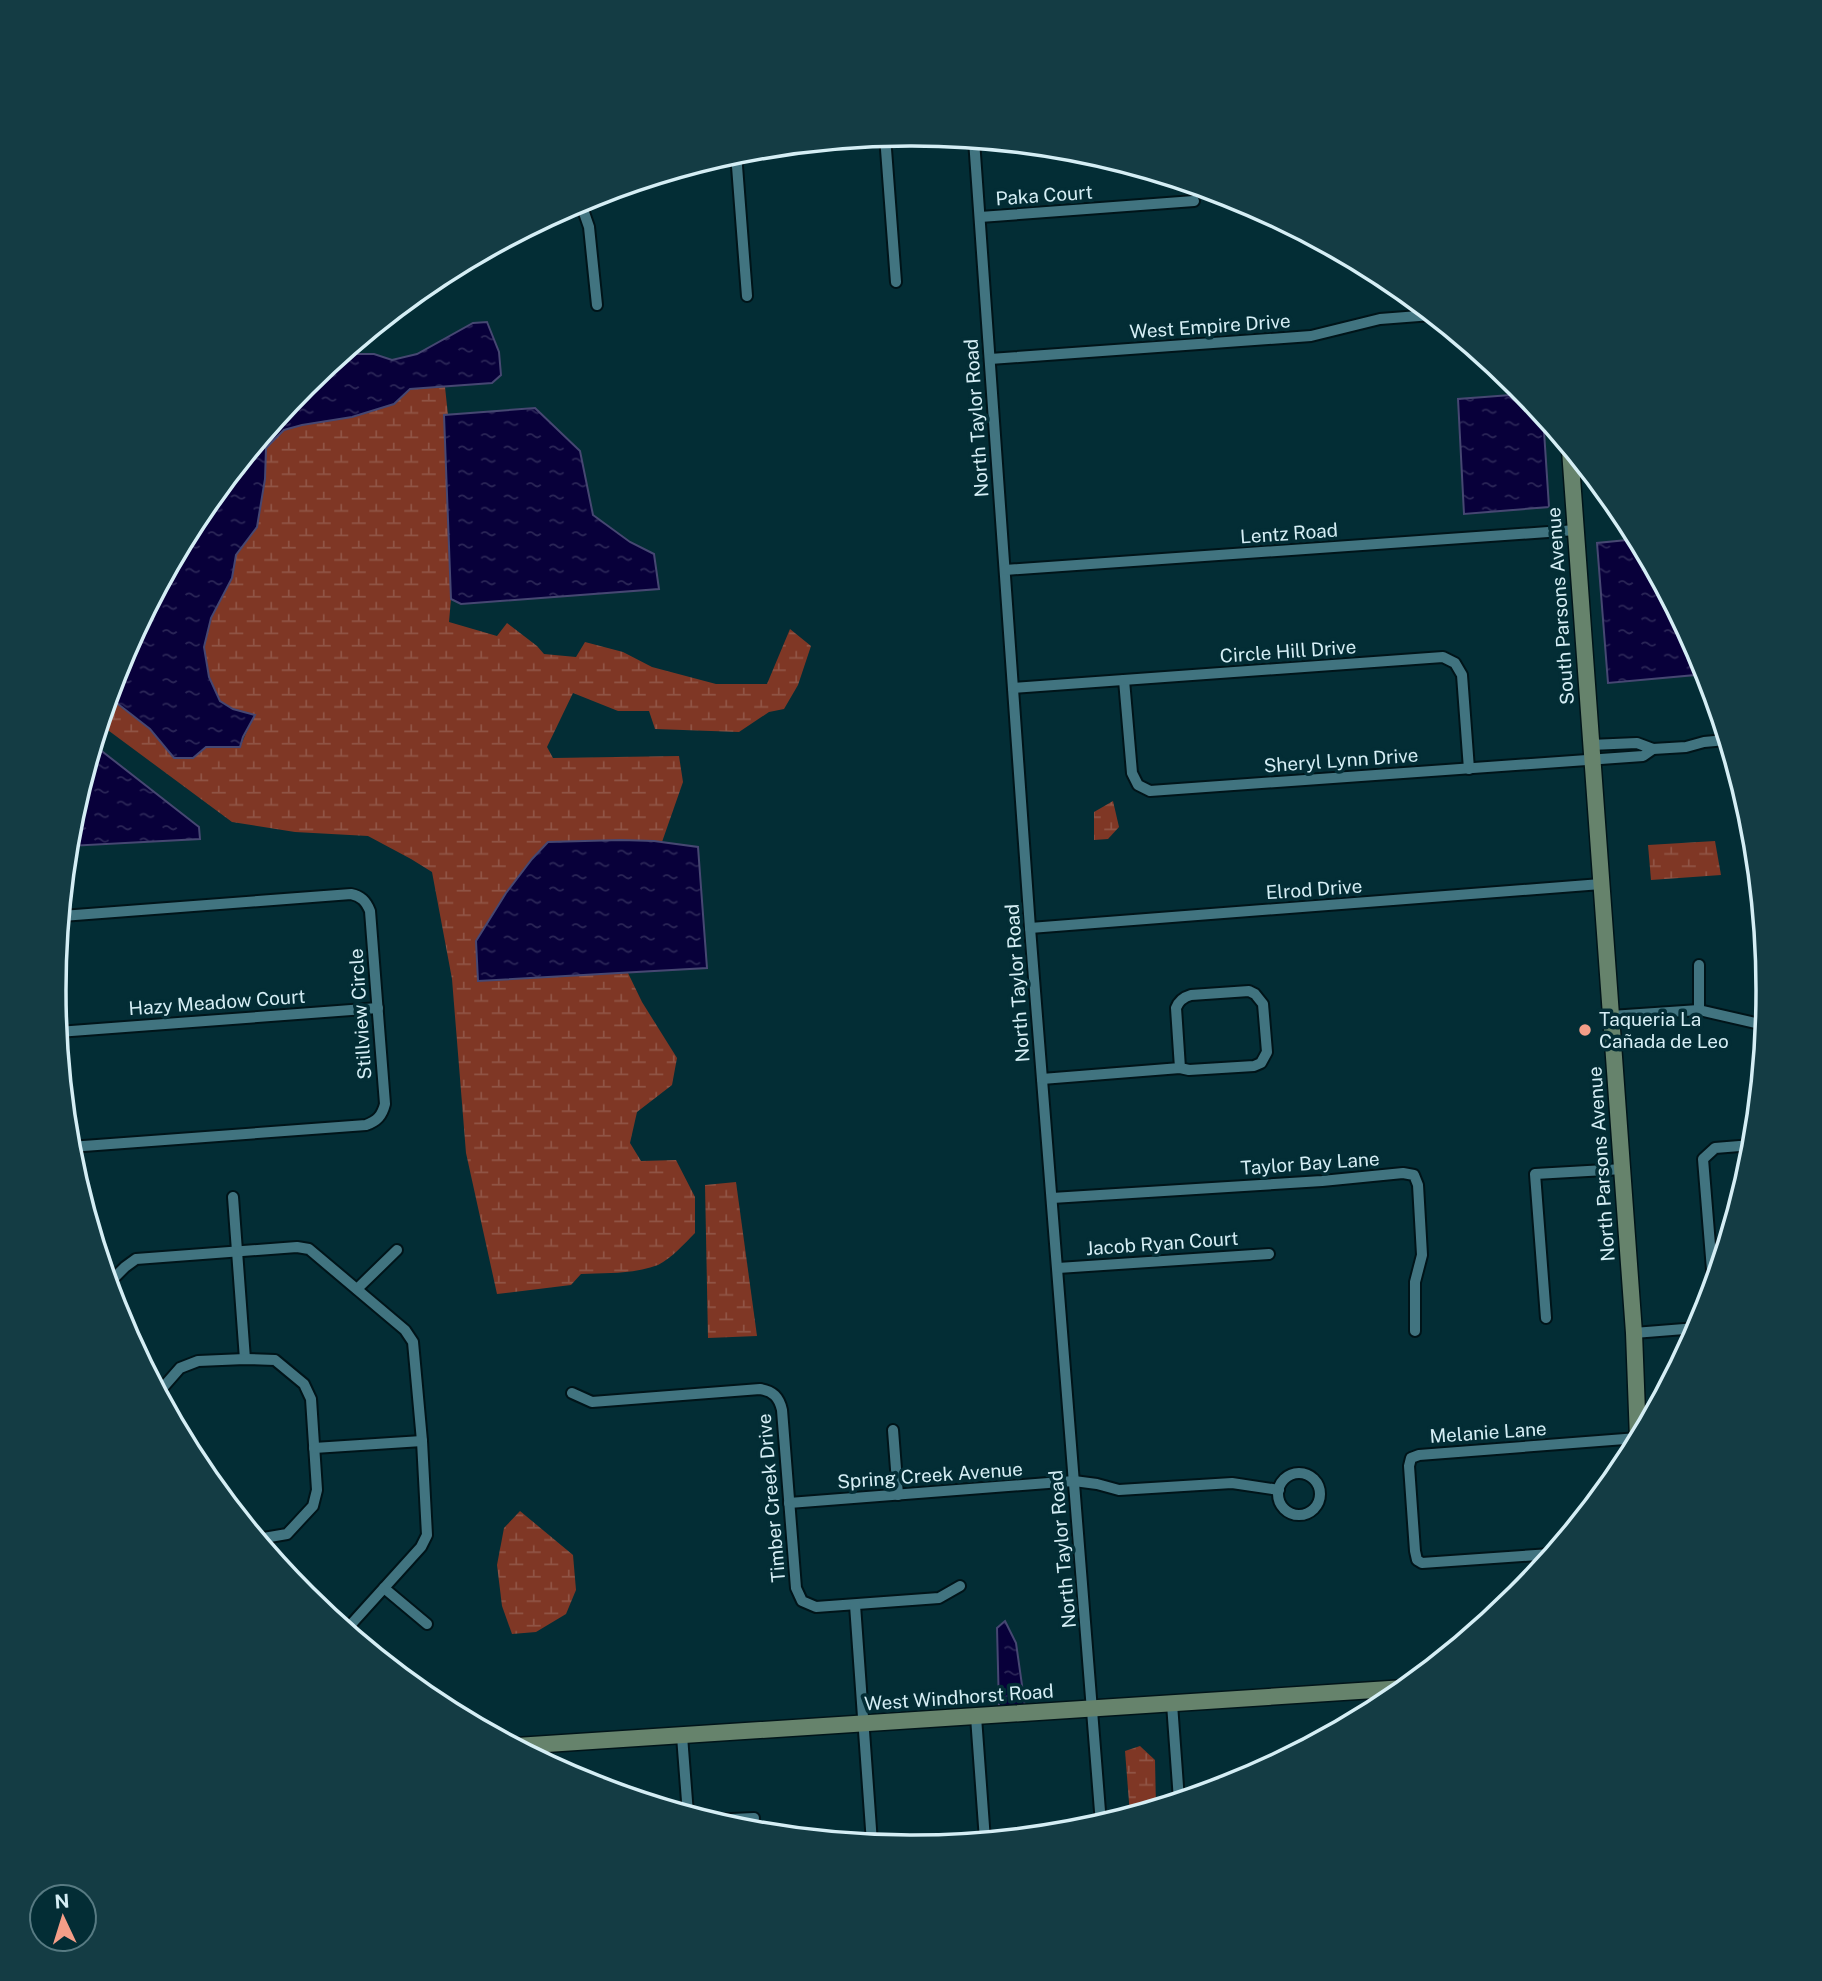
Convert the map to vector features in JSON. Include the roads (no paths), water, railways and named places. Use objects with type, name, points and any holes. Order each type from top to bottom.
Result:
[{"type":"main road","name":"South Parsons Avenue","points":[[1571,464],[1591,752]]},
{"type":"main road","name":"North Parsons Avenue","points":[[1591,752],[1634,1333],[1637,1421]]},
{"type":"main road","name":"West Windhorst Road","points":[[532,1745],[1385,1689]]},
{"type":"street","points":[[886,147],[896,282]]},
{"type":"street","name":"North Taylor Road","points":[[975,149],[1030,928],[1100,1813]]},
{"type":"street","points":[[737,164],[747,296]]},
{"type":"street","name":"Paka Court","points":[[980,217],[1194,201]]},
{"type":"street","points":[[584,212],[589,227],[597,305]]},
{"type":"street","name":"West Empire Drive","points":[[990,359],[1311,336],[1380,319],[1418,316]]},
{"type":"street","name":"Lentz Road","points":[[1004,570],[1576,530]]},
{"type":"street","name":"Circle Hill Drive","points":[[1013,688],[1429,658],[1450,659],[1460,668],[1462,675],[1469,769]]},
{"type":"street","name":"Sheryl Lynn Drive","points":[[1124,680],[1132,773],[1138,785],[1150,791],[1469,769],[1637,743],[1653,749],[1686,747],[1704,741],[1717,740]]},
{"type":"street","name":"Elrod Drive","points":[[1030,928],[1601,884]]},
{"type":"street","name":"Stillview Circle","points":[[70,915],[357,895],[363,899],[370,911],[384,1104],[383,1112],[366,1125],[82,1146]]},
{"type":"street","points":[[1699,965],[1699,1010]]},
{"type":"street","points":[[1042,1079],[1180,1068],[1189,1070],[1254,1066],[1261,1063],[1267,1052],[1263,1004],[1259,998],[1248,991],[1184,997],[1177,1008],[1180,1068]]},
{"type":"street","name":"Hazy Meadow Court","points":[[67,1031],[378,1008]]},
{"type":"street","points":[[1611,1016],[1699,1010],[1755,1023]]},
{"type":"street","points":[[1711,1261],[1703,1159],[1715,1148],[1741,1146]]},
{"type":"street","points":[[1546,1318],[1535,1174],[1622,1169]]},
{"type":"street","name":"Taylor Bay Lane","points":[[1052,1198],[1322,1181],[1403,1173],[1414,1175],[1418,1185],[1422,1255],[1415,1282],[1415,1331]]},
{"type":"street","points":[[233,1197],[245,1359]]},
{"type":"street","points":[[116,1276],[136,1259],[297,1247],[309,1249],[405,1330],[413,1342],[427,1535],[421,1547],[352,1623]]},
{"type":"street","points":[[357,1289],[397,1250]]},
{"type":"street","name":"Jacob Ryan Court","points":[[1058,1268],[1269,1254]]},
{"type":"street","points":[[1634,1333],[1684,1329]]},
{"type":"street","points":[[165,1385],[180,1368],[198,1361],[245,1359],[275,1360],[304,1384],[311,1399],[317,1490],[313,1506],[287,1534],[268,1537]]},
{"type":"street","name":"Timber Creek Drive","points":[[572,1393],[592,1402],[768,1390],[780,1401],[782,1410],[798,1595],[802,1601],[816,1607],[939,1598],[960,1586]]},
{"type":"street","points":[[893,1430],[898,1495]]},
{"type":"street","points":[[314,1448],[422,1440]]},
{"type":"street","name":"Melanie Lane","points":[[1539,1555],[1422,1563],[1418,1560],[1415,1551],[1409,1466],[1411,1458],[1419,1455],[1625,1440]]},
{"type":"street","name":"Spring Creek Avenue","points":[[789,1503],[1074,1481],[1119,1490],[1232,1483],[1279,1490]]},
{"type":"street","points":[[384,1588],[427,1624]]},
{"type":"street","points":[[855,1605],[871,1834]]},
{"type":"street","points":[[1172,1704],[1178,1791]]},
{"type":"street","points":[[976,1717],[984,1831]]},
{"type":"street","points":[[682,1736],[687,1805]]},
{"type":"street","points":[[744,1818],[754,1818]]},
{"type":"water","points":[[487,322],[499,352],[501,375],[492,383],[410,389],[394,404],[352,417],[284,430],[266,448],[265,479],[257,527],[236,555],[232,578],[211,618],[204,647],[209,677],[220,701],[233,709],[255,715],[240,747],[206,747],[193,758],[174,758],[150,729],[117,703],[154,617],[209,521],[241,476],[276,434],[314,393],[356,354],[374,354],[392,360],[417,354],[473,323]]},
{"type":"water","points":[[1510,395],[1544,432],[1549,507],[1464,514],[1458,399]]},
{"type":"water","points":[[535,408],[580,451],[593,515],[630,542],[654,554],[659,589],[461,604],[451,599],[444,415]]},
{"type":"water","points":[[1625,540],[1668,617],[1694,675],[1608,683],[1597,543]]},
{"type":"water","points":[[101,751],[199,827],[200,839],[80,845]]},
{"type":"water","points":[[621,840],[698,847],[707,968],[478,981],[476,941],[506,893],[548,842]]},
{"type":"water","points":[[1005,1621],[1016,1643],[1025,1706],[999,1708],[997,1628]]},
{"type":"place","name":"Taqueria La Cañada de Leo","points":[[1585,1030]]}]
